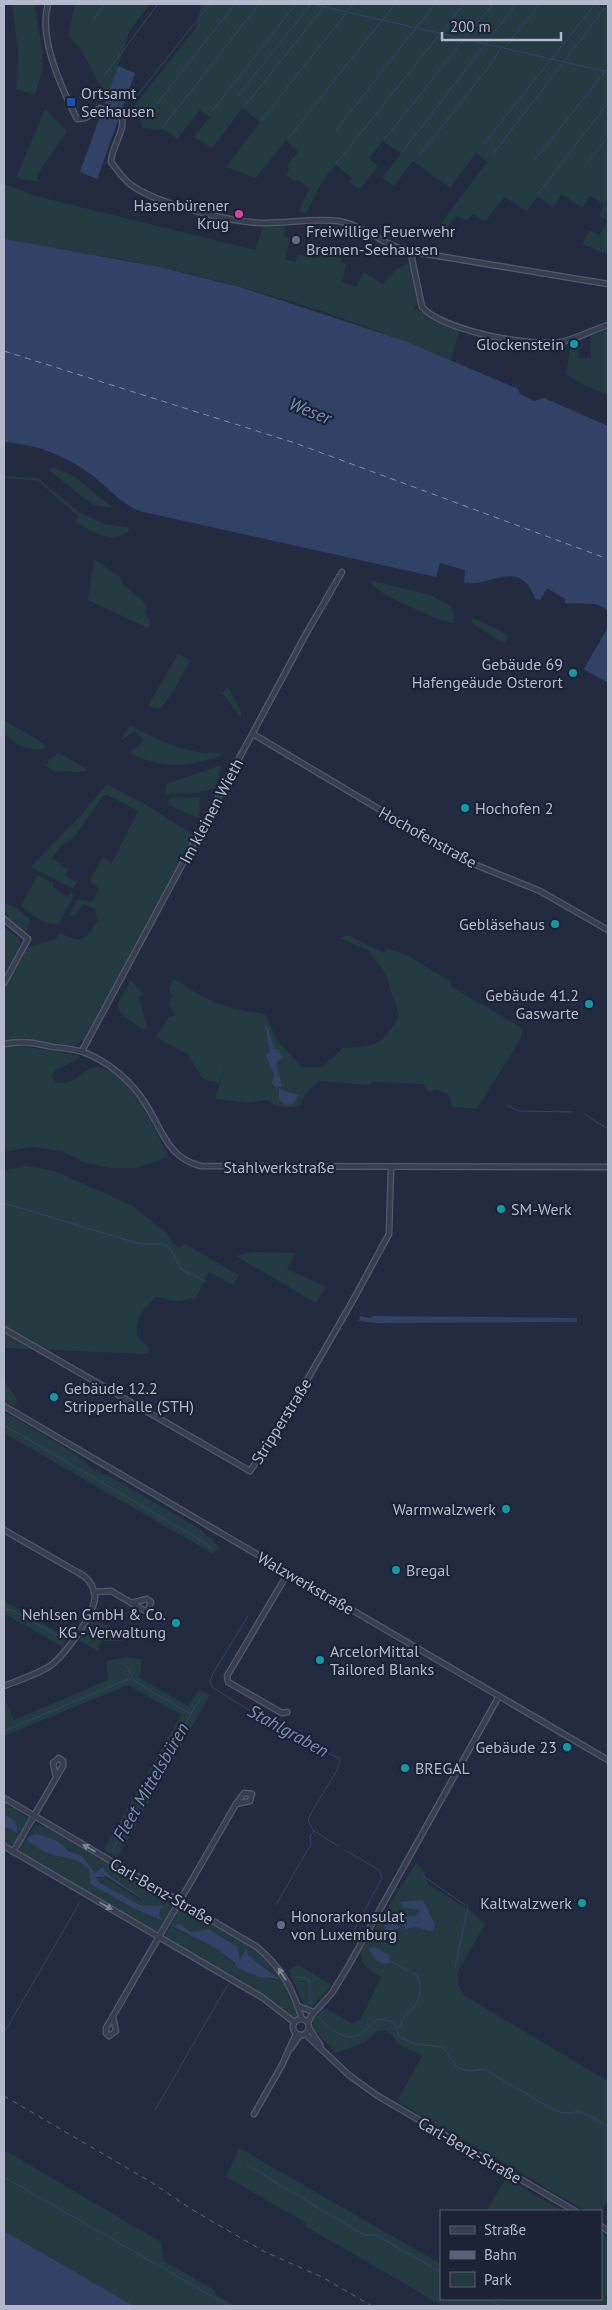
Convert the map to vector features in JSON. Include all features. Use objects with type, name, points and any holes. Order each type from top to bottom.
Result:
[{"type":"street","points":[[48,4],[46,15],[49,44],[69,103],[77,119],[81,120],[100,108],[121,116],[123,124],[113,147],[112,162],[127,182],[140,190],[163,200],[234,221],[266,223],[339,221],[358,227],[388,245],[413,252],[608,284]]},
{"type":"street","points":[[413,252],[412,259],[422,307],[440,319],[463,328],[517,341],[562,342],[608,325]]},
{"type":"street","name":"Im kleinen Wieth","points":[[82,1052],[342,572]]},
{"type":"street","name":"Hochofenstraße","points":[[253,734],[466,860],[540,891],[608,930]]},
{"type":"street","points":[[4,919],[28,939],[4,983]]},
{"type":"street","name":"Stahlwerkstraße","points":[[4,1044],[28,1041],[82,1052],[113,1069],[144,1102],[169,1148],[193,1164],[201,1166],[608,1167]]},
{"type":"street","name":"Stripperstraße","points":[[4,1328],[250,1471],[280,1427],[389,1234],[391,1167]]},
{"type":"street","name":"Walzwerkstraße","points":[[4,1406],[608,1760]]},
{"type":"street","points":[[4,1530],[84,1576],[94,1592],[93,1605],[68,1648],[51,1665],[4,1686]]},
{"type":"street","points":[[287,1712],[282,1713],[228,1682],[226,1676],[288,1573]]},
{"type":"street","points":[[94,1592],[107,1590],[132,1603]]},
{"type":"street","points":[[294,2022],[292,2028],[298,2034],[306,2034],[311,2016],[326,2002],[405,1868],[412,1851],[499,1696]]},
{"type":"street","points":[[13,1852],[56,1777]]},
{"type":"street","name":"Carl-Benz-Straße","points":[[4,1798],[257,1947],[270,1958],[290,1985],[302,2019],[309,2026],[321,2047]]},
{"type":"street","points":[[112,2017],[236,1804]]},
{"type":"street","points":[[4,1846],[263,1998],[294,2022]]},
{"type":"street","points":[[294,2022],[302,2019],[326,2002]]},
{"type":"street","points":[[298,2006],[313,2012]]},
{"type":"street","points":[[254,2114],[298,2034]]},
{"type":"street","name":"Carl-Benz-Straße","points":[[306,2034],[350,2076],[378,2096],[573,2210]]},
{"type":"green space","points":[[12,4],[35,4],[43,60],[42,71],[34,95],[16,89],[18,51]]},
{"type":"green space","points":[[75,4],[150,4],[130,30],[107,99],[80,48],[68,35]]},
{"type":"green space","points":[[201,4],[608,4],[608,250],[606,254],[582,244],[590,230],[599,235],[607,221],[599,215],[604,204],[590,196],[582,208],[562,194],[553,207],[537,197],[527,211],[504,197],[485,222],[473,214],[467,221],[456,215],[446,230],[439,226],[487,162],[476,153],[450,188],[413,161],[394,186],[382,177],[401,154],[383,141],[369,158],[378,166],[360,189],[349,182],[352,178],[336,165],[322,181],[306,214],[299,211],[309,188],[297,179],[295,182],[286,175],[289,170],[287,165],[298,152],[286,140],[256,178],[226,167],[260,122],[243,108],[212,148],[194,137],[210,117],[200,110],[177,139],[165,130],[143,128],[134,106],[196,28]]},
{"type":"green space","points":[[45,109],[67,131],[38,174],[39,182],[16,178]]},
{"type":"green space","points":[[4,184],[36,196],[255,250],[263,226],[285,226],[284,236],[290,239],[285,259],[295,262],[298,254],[315,258],[318,248],[343,250],[341,262],[346,264],[342,282],[356,287],[364,272],[382,284],[397,269],[410,262],[418,304],[413,308],[460,329],[451,360],[345,319],[197,275],[141,263],[4,240]]},
{"type":"green space","points":[[608,326],[608,395],[584,385],[566,374],[571,343],[580,344],[579,358],[591,358],[590,332]]},
{"type":"green space","points":[[52,467],[72,475],[113,508],[93,505],[49,470]]},
{"type":"green space","points":[[4,476],[38,478],[80,513],[105,524],[126,527],[130,530],[124,535],[110,537],[89,530],[76,522],[78,516],[38,481],[4,478]]},
{"type":"green space","points":[[94,559],[121,578],[122,583],[146,604],[145,613],[151,623],[148,628],[88,600]]},
{"type":"green space","points":[[369,580],[431,595],[452,607],[455,623],[430,616],[394,599],[380,591]]},
{"type":"green space","points":[[473,618],[508,635],[506,642],[499,641],[471,622]]},
{"type":"green space","points":[[178,654],[190,660],[176,686],[160,709],[148,706]]},
{"type":"green space","points":[[228,687],[241,712],[241,718],[222,693]]},
{"type":"green space","points":[[4,720],[46,745],[43,749],[31,749],[17,744],[4,733]]},
{"type":"green space","points":[[130,725],[173,745],[196,752],[220,753],[221,756],[196,763],[175,765],[154,762],[130,753],[144,740],[135,731],[120,741]]},
{"type":"green space","points":[[59,753],[88,770],[56,772],[46,766],[49,760]]},
{"type":"green space","points":[[221,765],[216,788],[197,793],[165,794],[167,784]]},
{"type":"green space","points":[[107,784],[143,803],[195,836],[86,1039],[73,1046],[22,1038],[4,1040],[4,986],[25,948],[56,939],[59,933],[77,940],[87,936],[98,921],[95,909],[83,904],[74,916],[69,915],[78,899],[92,902],[99,889],[90,880],[103,857],[112,863],[138,811],[107,795],[103,796],[74,837],[62,845],[52,858],[68,870],[65,876],[77,882],[73,889],[31,867],[80,816]]},
{"type":"green space","points":[[200,797],[199,818],[168,805],[169,798]]},
{"type":"green space","points":[[38,875],[53,883],[53,887],[67,897],[70,893],[74,895],[59,923],[45,922],[21,906]]},
{"type":"green space","points":[[4,903],[17,908],[30,920],[27,931],[24,932],[11,920],[6,912]]},
{"type":"green space","points":[[4,927],[18,937],[21,943],[4,975]]},
{"type":"green space","points":[[347,935],[384,953],[386,948],[406,955],[449,980],[452,987],[522,1028],[521,1038],[477,1109],[453,1107],[448,1094],[437,1090],[427,1091],[423,1084],[372,1082],[370,1085],[319,1081],[305,1094],[299,1106],[295,1107],[274,1105],[268,1100],[248,1103],[215,1099],[227,1058],[219,1083],[203,1079],[187,1054],[156,1037],[169,1017],[176,1015],[168,1004],[172,996],[169,989],[174,979],[197,993],[227,1007],[265,1014],[277,1040],[302,1067],[322,1067],[343,1048],[363,1047],[377,1042],[388,1033],[399,1015],[385,973],[369,951],[340,938]]},
{"type":"green space","points":[[131,980],[143,994],[139,997],[147,1027],[144,1030],[121,1014],[117,1005]]},
{"type":"green space","points":[[12,1044],[80,1056],[78,1059],[54,1071],[52,1077],[56,1082],[64,1083],[70,1081],[92,1068],[97,1067],[109,1070],[120,1079],[140,1104],[169,1157],[136,1168],[111,1168],[86,1163],[61,1151],[32,1147],[4,1152],[4,1046]]},
{"type":"green space","points":[[26,1166],[55,1171],[131,1205],[169,1235],[170,1240],[179,1248],[185,1244],[239,1275],[233,1285],[209,1272],[195,1299],[175,1301],[156,1297],[140,1315],[137,1324],[137,1337],[149,1347],[148,1354],[4,1348],[4,1172]]},
{"type":"green space","points":[[252,1252],[295,1253],[287,1269],[326,1287],[316,1303],[236,1256]]},
{"type":"green space","points":[[4,1380],[18,1401],[14,1407],[4,1401]]},
{"type":"green space","points":[[4,1412],[77,1455],[96,1471],[108,1475],[203,1531],[208,1537],[212,1538],[222,1553],[216,1550],[213,1554],[4,1433]]},
{"type":"green space","points":[[4,1601],[68,1638],[63,1647],[7,1615],[4,1616]]},
{"type":"green space","points":[[93,1618],[125,1636],[124,1641],[101,1641],[98,1651],[79,1641]]},
{"type":"green space","points":[[127,1657],[142,1659],[140,1678],[188,1706],[199,1689],[210,1695],[117,1858],[104,1849],[181,1715],[128,1685],[4,1736],[4,1697],[14,1720],[108,1680],[107,1661]]},
{"type":"green space","points":[[4,1802],[28,1818],[12,1846],[4,1843],[4,1826],[17,1834],[19,1832],[10,1818],[4,1814]]},
{"type":"green space","points":[[36,1825],[46,1827],[171,1901],[173,1907],[160,1930],[152,1931],[19,1852],[20,1846]],"holes":[[[41,1835],[82,1856],[95,1873],[103,1868],[106,1874],[144,1899],[140,1900],[106,1878],[104,1874],[103,1877],[96,1878],[100,1883],[140,1905],[163,1909],[159,1915],[163,1921],[133,1908],[90,1884],[89,1869],[81,1862],[49,1854],[28,1840]]]},
{"type":"green space","points":[[416,1862],[425,1873],[428,1884],[475,1914],[485,1924],[457,1973],[458,1985],[465,1996],[608,2081],[608,2200],[602,2211],[584,2210],[397,2101],[422,2056],[398,2044],[392,2035],[385,2030],[376,2032],[365,2042],[336,2053],[314,2030],[313,2019],[325,2008],[352,2023],[360,2020],[381,1977],[364,1964],[361,1951]]},
{"type":"green space","points":[[183,1907],[202,1916],[238,1937],[254,1949],[282,1978],[292,1996],[299,2017],[291,2020],[262,1995],[164,1938],[179,1909]],"holes":[[[173,1925],[200,1933],[208,1929],[238,1947],[240,1961],[248,1955],[277,1977],[273,1980],[237,1968],[234,1963],[217,1949],[173,1928]]]},
{"type":"green space","points":[[298,1965],[332,1985],[311,2008],[305,2007],[288,1970]]},
{"type":"green space","points":[[239,2148],[440,2263],[440,2300],[602,2300],[602,2234],[608,2238],[608,2306],[443,2306],[305,2226],[306,2223],[226,2177]]},
{"type":"green space","points":[[4,2150],[161,2242],[164,2261],[216,2291],[215,2294],[236,2306],[134,2306],[4,2231]]},
{"type":"green space","points":[[506,2178],[561,2210],[487,2210]]},
{"type":"water","points":[[118,66],[135,73],[97,179],[80,172]]},
{"type":"water","name":"Weser","points":[[4,239],[160,267],[240,287],[405,341],[518,389],[520,394],[534,401],[544,398],[608,426],[608,610],[596,604],[565,603],[565,599],[547,588],[540,600],[535,599],[529,586],[522,579],[514,577],[464,583],[465,570],[440,563],[436,577],[139,511],[120,500],[93,476],[62,457],[28,445],[4,442]]},
{"type":"water","points":[[608,627],[608,683],[584,669]]},
{"type":"water","points":[[265,1024],[274,1049],[278,1049],[282,1057],[276,1064],[282,1086],[277,1088],[272,1084],[274,1075],[266,1055],[270,1052]]},
{"type":"water","points":[[279,1089],[298,1095],[294,1104],[286,1105],[279,1100]]},
{"type":"water","points":[[360,1316],[370,1318],[373,1316],[577,1318],[577,1322],[378,1323],[359,1321]]},
{"type":"water","points":[[4,1814],[15,1822],[18,1834],[4,1826]]},
{"type":"water","points":[[36,1834],[50,1838],[62,1844],[67,1850],[82,1856],[95,1873],[104,1866],[105,1870],[114,1879],[145,1901],[104,1875],[103,1877],[96,1877],[100,1883],[140,1905],[162,1906],[159,1915],[163,1921],[133,1908],[90,1884],[89,1869],[85,1865],[74,1860],[49,1854],[28,1841],[28,1838]]},
{"type":"water","points":[[423,1900],[435,1926],[433,1930],[429,1931],[417,1927],[406,1929],[403,1925],[405,1919],[399,1918],[395,1921],[401,1928],[385,1932],[384,1917],[415,1916],[420,1910],[403,1907],[401,1902]]},
{"type":"water","points":[[181,1924],[191,1931],[208,1929],[238,1947],[240,1960],[246,1949],[248,1955],[279,1979],[259,1977],[237,1968],[234,1962],[217,1949],[172,1926]]},
{"type":"water","points":[[375,1947],[389,1955],[390,1962],[384,1964],[376,1960],[368,1948]]},
{"type":"water","points":[[4,2231],[134,2306],[4,2306]]},
{"type":"waterway","points":[[92,22],[105,4]]},
{"type":"waterway","points":[[104,76],[158,4]]},
{"type":"waterway","points":[[133,101],[210,4]]},
{"type":"waterway","points":[[144,120],[235,4]]},
{"type":"waterway","points":[[163,127],[259,4]]},
{"type":"waterway","points":[[212,111],[296,4]]},
{"type":"waterway","points":[[237,97],[311,4]]},
{"type":"waterway","points":[[312,4],[608,72]]},
{"type":"waterway","points":[[244,107],[326,4]]},
{"type":"waterway","points":[[348,11],[354,4]]},
{"type":"waterway","points":[[289,138],[395,4]]},
{"type":"waterway","points":[[336,130],[435,4]]},
{"type":"waterway","points":[[336,164],[464,4]]},
{"type":"waterway","points":[[466,37],[493,4]]},
{"type":"waterway","points":[[403,151],[516,4]]},
{"type":"waterway","points":[[506,46],[540,4]]},
{"type":"waterway","points":[[483,145],[595,4]]},
{"type":"waterway","points":[[493,154],[608,4]]},
{"type":"waterway","points":[[261,121],[347,12]]},
{"type":"waterway","points":[[384,140],[464,39]]},
{"type":"waterway","points":[[418,157],[488,68],[502,46]]},
{"type":"waterway","points":[[535,160],[608,68]]},
{"type":"waterway","points":[[538,194],[608,103]]},
{"type":"waterway","points":[[588,162],[608,137]]},
{"type":"waterway","points":[[507,1105],[519,1111],[572,1112]]},
{"type":"waterway","points":[[584,1114],[608,1129]]},
{"type":"waterway","points":[[4,1203],[140,1244],[162,1244],[169,1247],[181,1269],[206,1282]]},
{"type":"waterway","name":"Stahlgraben","points":[[4,1425],[207,1544],[212,1550]]},
{"type":"waterway","name":"Fleet Mittelsbüren","points":[[4,1609],[12,1610],[61,1637]]},
{"type":"waterway","name":"Stahlgraben","points":[[248,1616],[212,1675],[210,1682],[213,1688],[272,1724],[340,1759],[336,1771],[308,1821],[314,1831],[338,1846]]},
{"type":"waterway","name":"Fleet Mittelsbüren","points":[[112,1851],[191,1714],[134,1681],[127,1666]]},
{"type":"waterway","name":"Fleet Mittelsbüren","points":[[4,1731],[131,1678]]},
{"type":"waterway","name":"Fleet Mittelsbüren","points":[[191,1713],[200,1699]]},
{"type":"waterway","name":"Fleet Mittelsbüren","points":[[276,1905],[311,1844],[310,1837],[314,1831]]},
{"type":"waterway","name":"Stahlgraben","points":[[345,1850],[379,1870],[382,1878],[352,1934]]},
{"type":"waterway","points":[[423,1876],[468,1907],[455,1968]]},
{"type":"waterway","name":"Fleet Mittelsbüren","points":[[4,2033],[80,1902]]},
{"type":"waterway","name":"Stahlgraben","points":[[390,1961],[418,1976],[420,1987],[418,2000],[399,2028]]},
{"type":"waterway","name":"Fleet Mittelsbüren","points":[[295,1977],[304,1978],[310,1982],[310,2004]]},
{"type":"waterway","name":"Fleet Mittelsbüren","points":[[155,2110],[227,1986]]},
{"type":"waterway","name":"Fleet Mittelsbüren","points":[[318,2016],[331,2029],[348,2037],[360,2034],[379,2019],[394,2022],[399,2037],[415,2044],[442,2047],[458,2068],[470,2071],[484,2069],[558,2112],[582,2113],[608,2127]]},
{"type":"waterway","points":[[247,2165],[364,2235],[376,2235],[440,2271]]},
{"type":"waterway","points":[[4,2177],[229,2306]]},
{"type":"waterway","points":[[489,2300],[500,2306]]},
{"type":"ferry route","points":[[4,351],[295,443],[608,559]]},
{"type":"railway","points":[[4,2096],[151,2182],[191,2209],[265,2252],[322,2277],[372,2306]]},
{"type":"place","name":"Ortsamt Seehausen","points":[[71,102]]},
{"type":"place","name":"Hasenbürener Krug","points":[[239,214]]},
{"type":"place","name":"Freiwillige Feuerwehr Bremen-Seehausen","points":[[296,240]]},
{"type":"place","name":"Glockenstein","points":[[574,344]]},
{"type":"place","name":"Gebäude 69 Hafengeäude Osterort","points":[[573,673]]},
{"type":"place","name":"Hochofen 2","points":[[465,808]]},
{"type":"place","name":"Gebläsehaus","points":[[555,924]]},
{"type":"place","name":"Gebäude 41.2 Gaswarte","points":[[589,1004]]},
{"type":"place","name":"SM-Werk","points":[[501,1209]]},
{"type":"place","name":"Gebäude 12.2 Stripperhalle (STH)","points":[[54,1397]]},
{"type":"place","name":"Warmwalzwerk","points":[[506,1509]]},
{"type":"place","name":"Bregal","points":[[396,1570]]},
{"type":"place","name":"Nehlsen GmbH & Co. KG - Verwaltung","points":[[176,1623]]},
{"type":"place","name":"ArcelorMittal Tailored Blanks","points":[[320,1660]]},
{"type":"place","name":"Gebäude 23","points":[[567,1747]]},
{"type":"place","name":"BREGAL","points":[[405,1768]]},
{"type":"place","name":"Kaltwalzwerk","points":[[582,1903]]},
{"type":"place","name":"Honorarkonsulat von Luxemburg","points":[[281,1925]]}]
